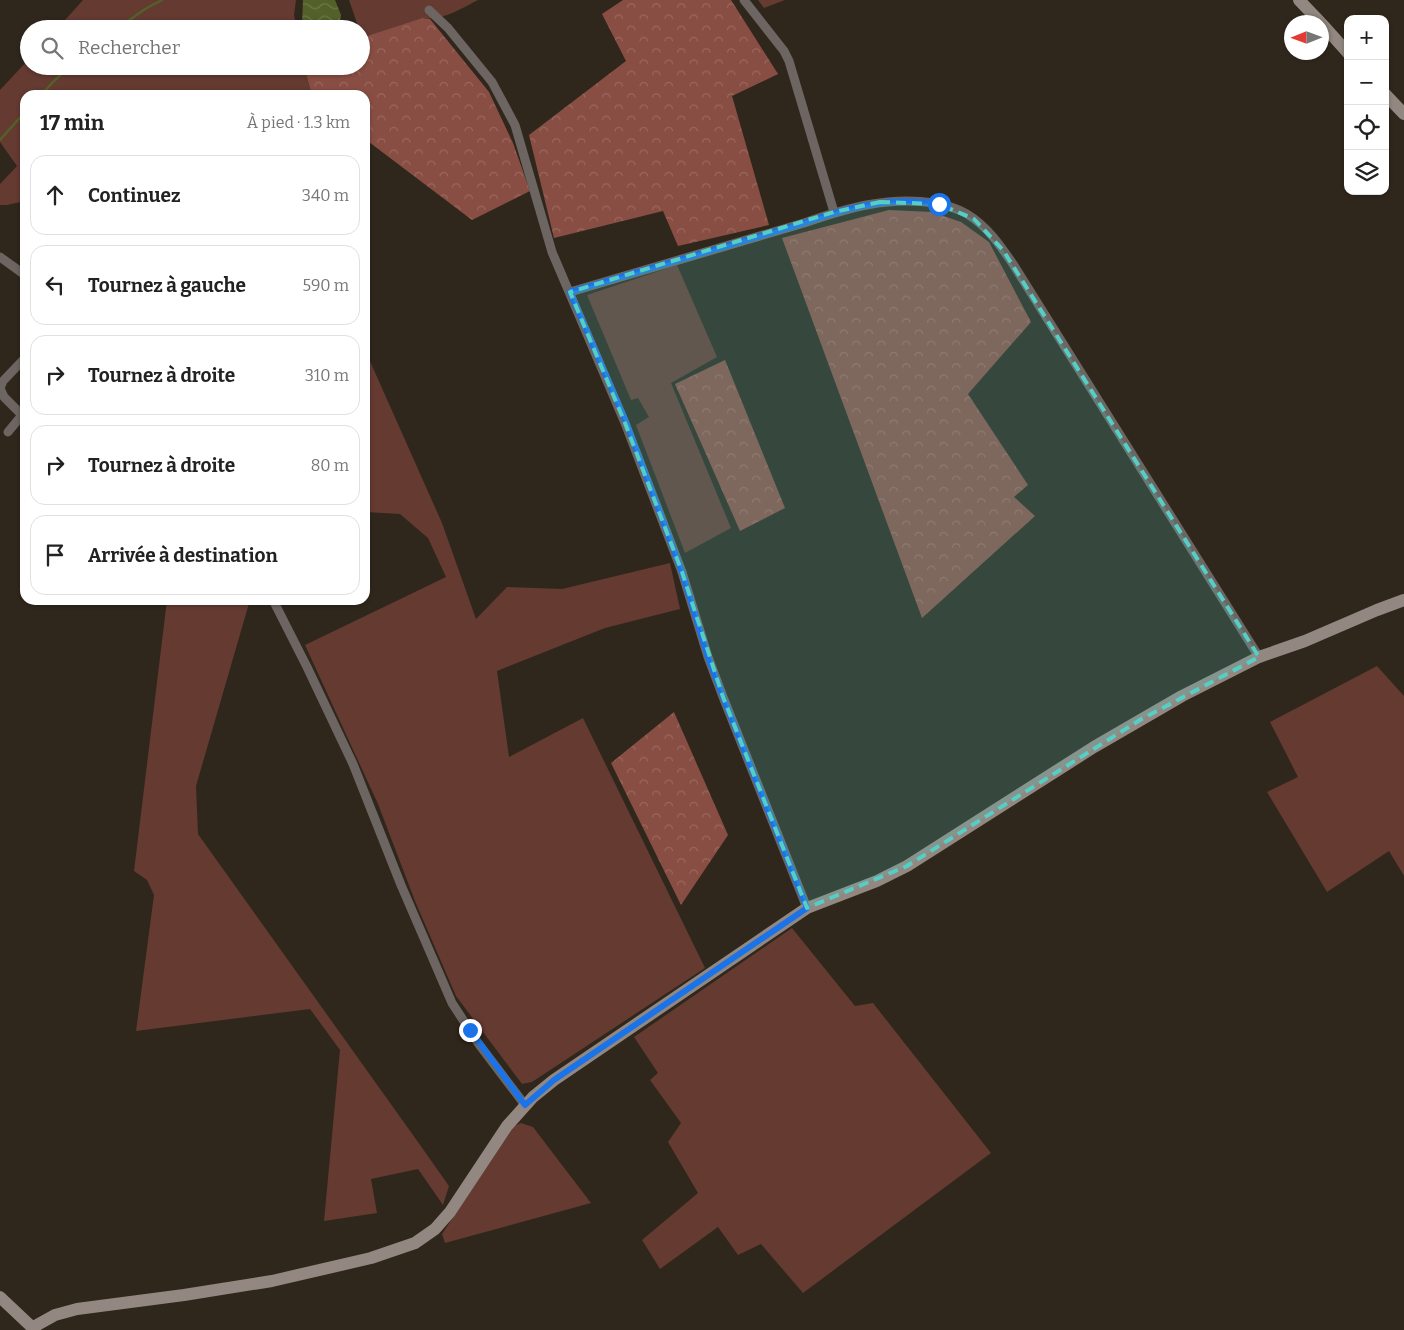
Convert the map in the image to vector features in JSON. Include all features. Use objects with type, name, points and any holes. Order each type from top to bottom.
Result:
[{"type":"street","points":[[744,0],[784,51],[789,61],[834,212]]},
{"type":"street","points":[[1299,0],[1313,15]]},
{"type":"street","points":[[430,10],[448,28],[492,82],[515,125],[552,252],[626,422],[682,572],[708,657],[807,908]]},
{"type":"street","points":[[1329,32],[1344,49]]},
{"type":"street","points":[[1389,98],[1404,114]]},
{"type":"street","points":[[570,292],[804,223],[834,212],[880,202],[927,202],[950,207],[966,214],[981,224],[1003,250],[1259,657]]},
{"type":"street","points":[[0,257],[20,271]]},
{"type":"street","points":[[20,363],[2,381],[0,388],[4,397],[20,413]]},
{"type":"street","points":[[8,432],[20,419]]},
{"type":"street","points":[[1,1303],[31,1330],[46,1319],[77,1308],[272,1282],[371,1258],[415,1243],[435,1229],[450,1212],[507,1126],[525,1105],[554,1080],[807,908],[877,881],[907,866],[1140,720],[1182,696],[1259,657],[1305,641],[1404,600]]},
{"type":"street","points":[[276,605],[353,764],[401,885],[452,1003],[478,1043],[525,1105]]},
{"type":"highlighted area","points":[[880,202],[939,204],[974,219],[1003,250],[1259,657],[1140,720],[907,866],[807,908],[723,697],[682,572],[625,423],[570,292],[834,212]]},
{"type":"shaded area","points":[[83,0],[296,0],[295,20],[65,20]]},
{"type":"shaded area","points":[[349,0],[478,0],[444,16],[422,18],[370,35],[370,20],[356,20]]},
{"type":"shaded area","points":[[758,0],[785,0],[764,8]]},
{"type":"shaded area","points":[[20,69],[20,75],[306,75],[311,90],[20,90],[20,202],[0,205],[0,184],[17,166],[0,142],[0,90]]},
{"type":"shaded area","points":[[677,265],[717,357],[671,383],[731,528],[685,553],[636,425],[649,417],[638,398],[631,400],[587,295]]},
{"type":"shaded area","points":[[370,361],[442,523],[476,619],[507,587],[562,589],[670,563],[680,609],[605,628],[497,671],[509,757],[583,718],[705,968],[532,1082],[522,1084],[456,996],[415,901],[378,804],[305,645],[446,577],[428,538],[400,514],[370,512]]},
{"type":"shaded area","points":[[166,605],[249,605],[196,786],[198,834],[449,1186],[443,1205],[418,1169],[371,1179],[377,1213],[324,1221],[340,1050],[310,1009],[136,1031],[154,895],[147,880],[134,871]]},
{"type":"shaded area","points":[[1377,666],[1404,696],[1404,876],[1389,851],[1327,892],[1267,792],[1298,777],[1270,722]]},
{"type":"shaded area","points":[[792,928],[855,1006],[873,1003],[991,1153],[803,1293],[761,1244],[738,1255],[718,1227],[660,1269],[642,1240],[698,1193],[668,1142],[681,1123],[650,1080],[658,1073],[634,1037]]},
{"type":"shaded area","points":[[521,1123],[533,1127],[591,1203],[445,1243],[442,1234],[514,1126]]},
{"type":"green space","points":[[623,0],[731,0],[778,74],[732,96],[769,225],[678,246],[663,211],[554,238],[529,135],[626,61],[602,14]]},
{"type":"green space","points":[[422,18],[430,19],[489,92],[513,143],[530,191],[472,220],[370,143],[370,90],[311,90],[306,75],[370,75],[370,35]]},
{"type":"green space","points":[[889,210],[932,212],[961,222],[989,242],[1031,322],[968,394],[1028,485],[1014,497],[1035,516],[922,618],[782,238]]},
{"type":"green space","points":[[725,360],[785,508],[740,531],[675,384]]},
{"type":"green space","points":[[674,712],[728,835],[681,905],[611,763]]},
{"type":"water","points":[[303,0],[335,0],[341,15],[340,20],[302,20]]},
{"type":"waterway","points":[[130,20],[162,0]]},
{"type":"waterway","points":[[46,90],[60,75]]},
{"type":"waterway","points":[[0,140],[20,118]]},
{"type":"route","points":[[470,1030],[525,1105],[554,1080],[807,908],[708,657],[682,572],[626,422],[570,292],[804,223],[834,212],[880,202],[915,201],[939,204]]}]
